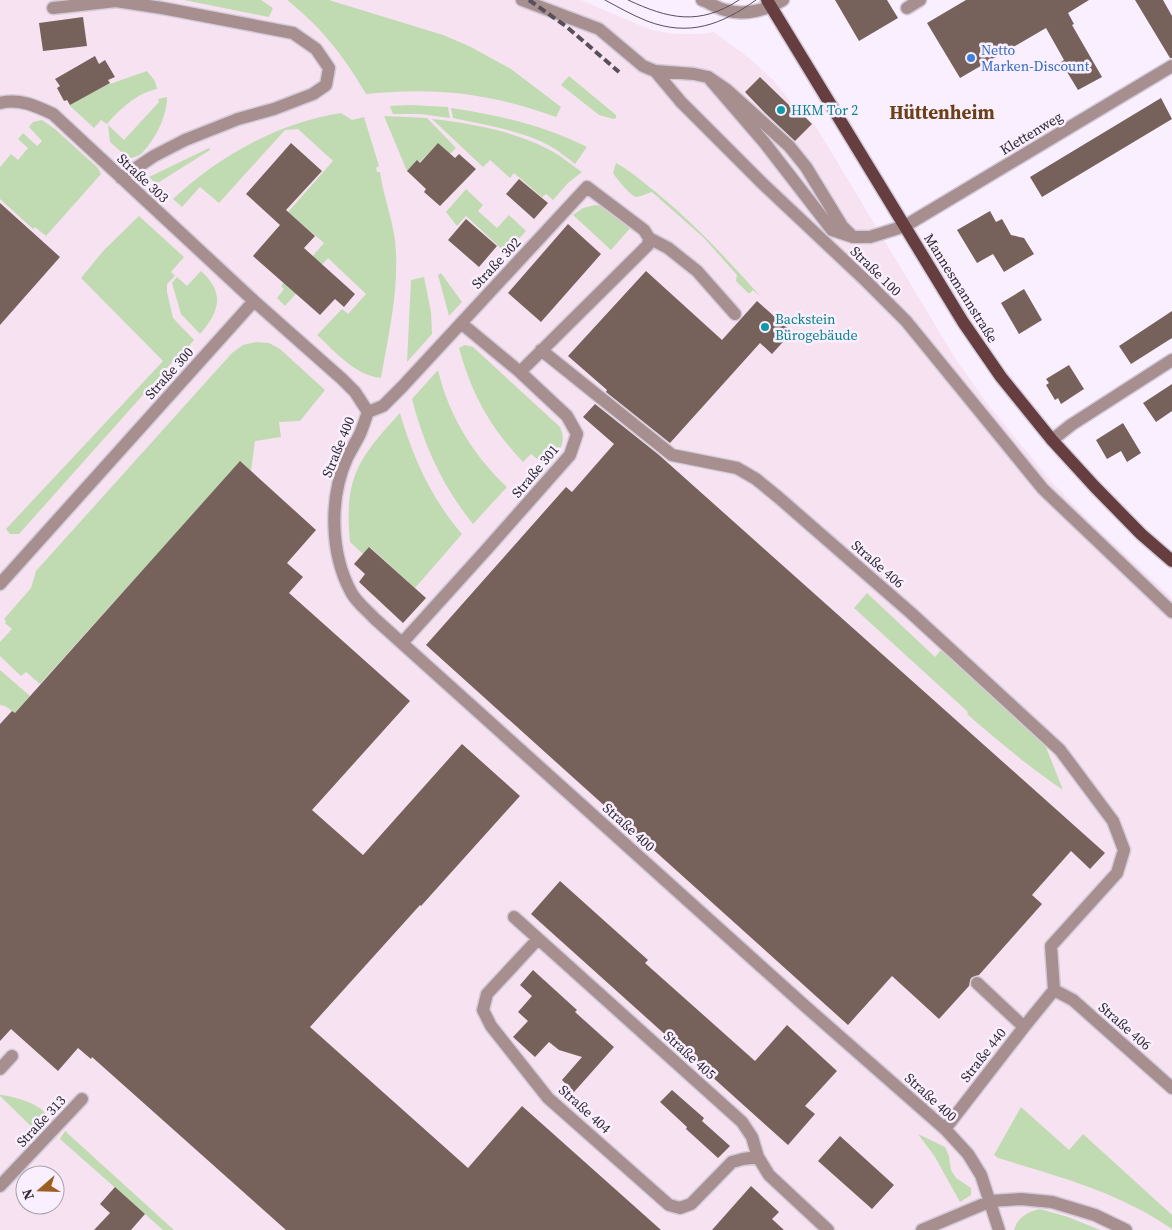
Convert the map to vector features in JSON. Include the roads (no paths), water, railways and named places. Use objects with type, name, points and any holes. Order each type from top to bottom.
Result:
[{"type":"main road","name":"Mannesmannstraße","points":[[769,4],[963,322],[990,361],[1052,440],[1095,488],[1141,534],[1172,561]]},
{"type":"street","name":"Straße 100","points":[[522,0],[599,29],[643,66],[655,71],[681,102],[708,129],[906,321],[1043,489],[1172,612]]},
{"type":"street","points":[[702,0],[724,10],[738,13],[783,0]]},
{"type":"street","points":[[907,8],[920,0]]},
{"type":"street","points":[[53,8],[116,1],[293,33],[316,49],[329,68],[326,85],[313,94],[274,109],[238,119],[185,140],[154,156],[121,178]]},
{"type":"street","name":"Klettenweg","points":[[853,237],[870,237],[905,226],[1172,66]]},
{"type":"street","points":[[655,71],[708,77],[728,90],[789,146],[806,167],[842,226],[853,237]]},
{"type":"street","points":[[708,77],[764,142],[832,230],[853,237]]},
{"type":"street","name":"Straße 303","points":[[0,103],[7,101],[29,103],[53,114],[254,301]]},
{"type":"street","name":"Straße 302","points":[[368,412],[384,406],[587,186],[644,230],[649,238]]},
{"type":"street","points":[[520,372],[648,245],[649,238],[668,248],[697,271],[735,314]]},
{"type":"street","points":[[254,301],[356,392],[368,412]]},
{"type":"street","name":"Straße 300","points":[[0,584],[254,301]]},
{"type":"street","name":"Straße 301","points":[[402,643],[570,456],[577,434],[567,416],[520,372],[461,323]]},
{"type":"street","name":"Straße 406","points":[[541,350],[672,455],[737,468],[756,479],[911,613],[1060,750],[1113,821],[1124,850],[1117,873],[1051,946],[1054,990],[1073,1000],[1172,1088]]},
{"type":"street","points":[[1052,440],[1172,360]]},
{"type":"street","name":"Straße 400","points":[[368,412],[361,433],[347,459],[337,490],[334,515],[336,542],[341,567],[352,594],[374,618],[805,1006],[945,1129],[968,1154],[981,1175],[999,1230]]},
{"type":"street","name":"Straße 405","points":[[514,917],[742,1122],[752,1137],[758,1157],[770,1175],[828,1230]]},
{"type":"street","name":"Straße 404","points":[[538,939],[487,994],[483,1010],[491,1026],[548,1098],[668,1204],[680,1208],[692,1204],[732,1162],[758,1157]]},
{"type":"street","name":"Straße 440","points":[[945,1129],[1024,1027],[976,983]]},
{"type":"street","points":[[1024,1027],[1054,990]]},
{"type":"street","points":[[0,1069],[12,1056]]},
{"type":"street","name":"Straße 313","points":[[0,1186],[82,1099]]},
{"type":"street","points":[[922,1230],[991,1201],[1021,1199],[1052,1202],[1095,1215],[1126,1230]]},
{"type":"tram line","points":[[605,0],[647,21],[677,28],[691,28],[717,22],[756,0]]},
{"type":"tram line","points":[[628,0],[657,12],[684,17],[711,14],[739,0]]},
{"type":"railway","points":[[529,0],[567,27],[619,72]]},
{"type":"place","name":"Netto Marken-Discount","points":[[971,58]]},
{"type":"place","name":"HKM Tor 2","points":[[781,110]]},
{"type":"place","name":"Backstein Bürogebäude","points":[[765,327]]},
{"type":"district","name":"Hüttenheim","points":[[942,112]]}]
